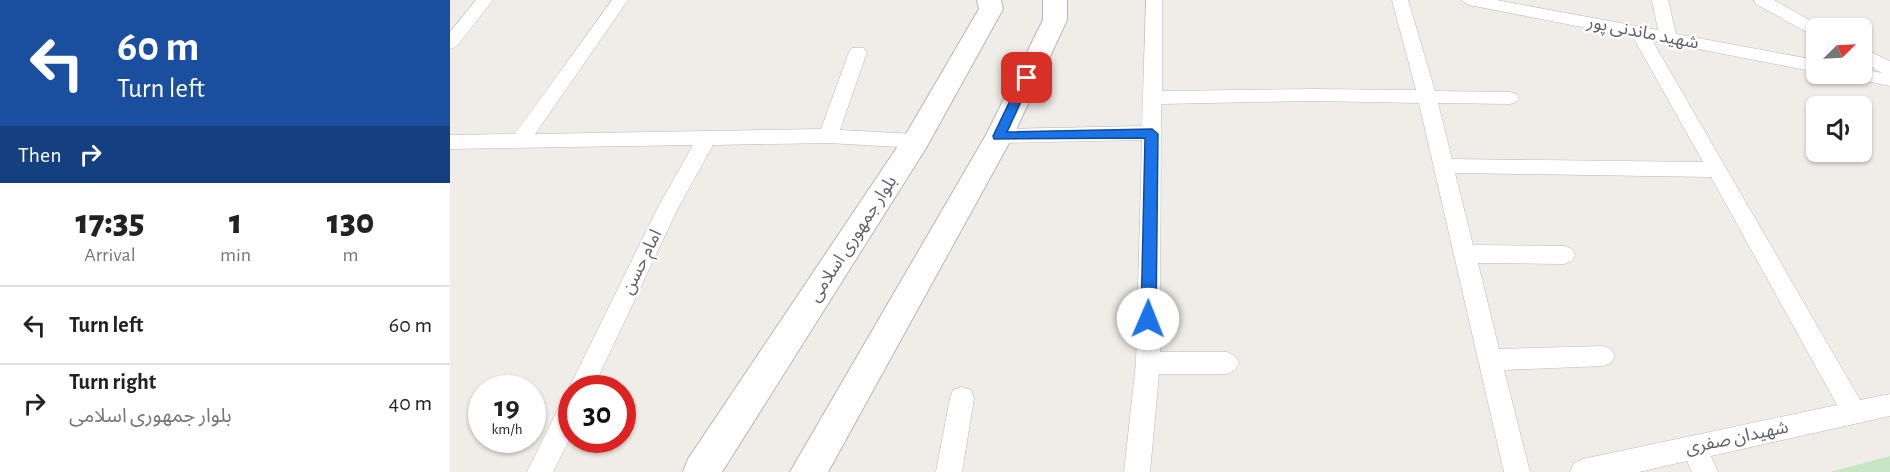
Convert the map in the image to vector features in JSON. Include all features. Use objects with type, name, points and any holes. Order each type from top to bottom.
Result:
[{"type":"main road","name":"بلوار جمهوری اسلامی","points":[[701,472],[916,141],[991,9],[989,0]]},
{"type":"main road","points":[[808,472],[999,136],[1054,20],[1055,0]]},
{"type":"street","points":[[450,43],[485,0]]},
{"type":"street","points":[[520,141],[620,0]]},
{"type":"street","points":[[1137,472],[1148,363],[1154,0]]},
{"type":"street","points":[[1400,0],[1427,96],[1517,472]]},
{"type":"street","name":"شهید ماندنی پور","points":[[1469,0],[1806,64]]},
{"type":"street","points":[[1660,0],[1668,38]]},
{"type":"street","points":[[1762,0],[1806,24]]},
{"type":"street","points":[[1639,32],[1854,413]]},
{"type":"street","points":[[828,136],[858,52]]},
{"type":"street","points":[[1872,59],[1890,69]]},
{"type":"street","points":[[1872,77],[1890,80]]},
{"type":"street","points":[[1153,98],[1314,95],[1510,98]]},
{"type":"street","points":[[999,136],[1152,134]]},
{"type":"street","points":[[450,142],[828,136],[916,141]]},
{"type":"street","name":"امام حسن","points":[[587,375],[668,207],[707,138]]},
{"type":"street","points":[[1444,166],[1717,170]]},
{"type":"street","points":[[1465,254],[1564,255]]},
{"type":"street","points":[[1492,360],[1604,356]]},
{"type":"street","points":[[1148,363],[1227,363]]},
{"type":"street","points":[[949,472],[962,398]]},
{"type":"street","name":"شهیدان صفری","points":[[1583,472],[1890,405]]},
{"type":"street","points":[[540,472],[558,436]]},
{"type":"street","points":[[1694,448],[1705,472]]},
{"type":"green space","points":[[1890,456],[1890,472],[1830,472]]},
{"type":"route","points":[[1027,78],[999,136],[1152,134],[1148,319]]}]
